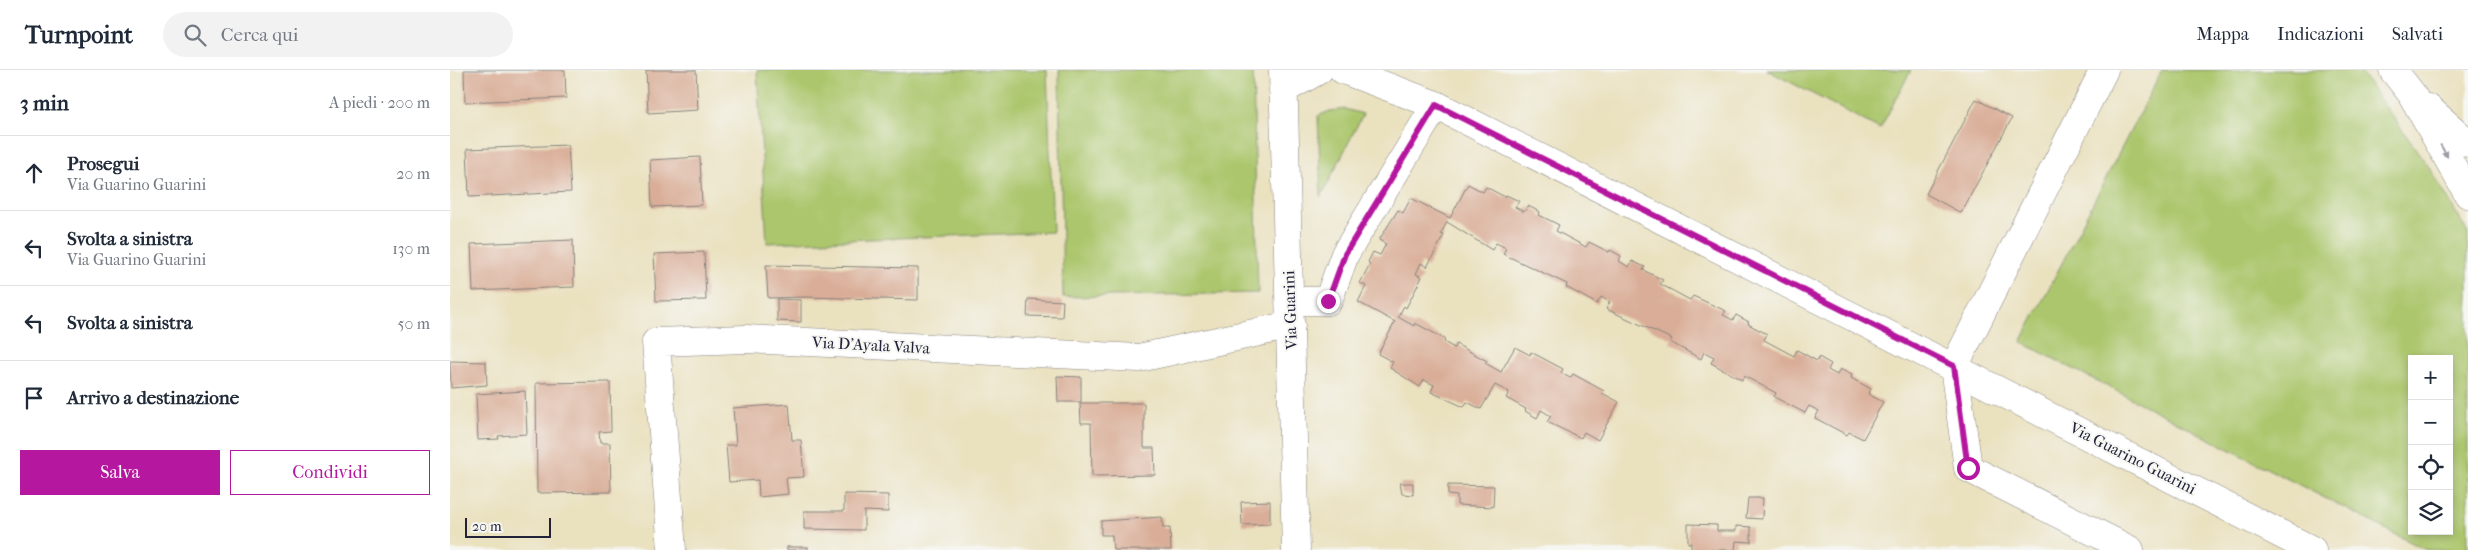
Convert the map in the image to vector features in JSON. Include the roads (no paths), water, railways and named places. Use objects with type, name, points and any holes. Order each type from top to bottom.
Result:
[{"type":"street","points":[[1283,80],[1319,70]]},
{"type":"street","name":"Via Guarino Guarini","points":[[1343,70],[1436,105],[1954,366],[2312,550]]},
{"type":"street","name":"Via Guarino Guarini","points":[[1396,70],[1436,105]]},
{"type":"street","points":[[2104,70],[1954,366],[1968,468],[2130,550]]},
{"type":"street","points":[[2393,70],[2411,93],[2468,194]]},
{"type":"street","name":"Via Guarini","points":[[1283,80],[1291,313],[1296,550]]},
{"type":"street","points":[[2411,93],[2468,144]]},
{"type":"street","points":[[1291,313],[1328,301],[1345,254],[1436,105]]},
{"type":"street","name":"Via D'Ayala Valva","points":[[672,550],[656,342],[746,340],[1139,358],[1291,313]]}]
